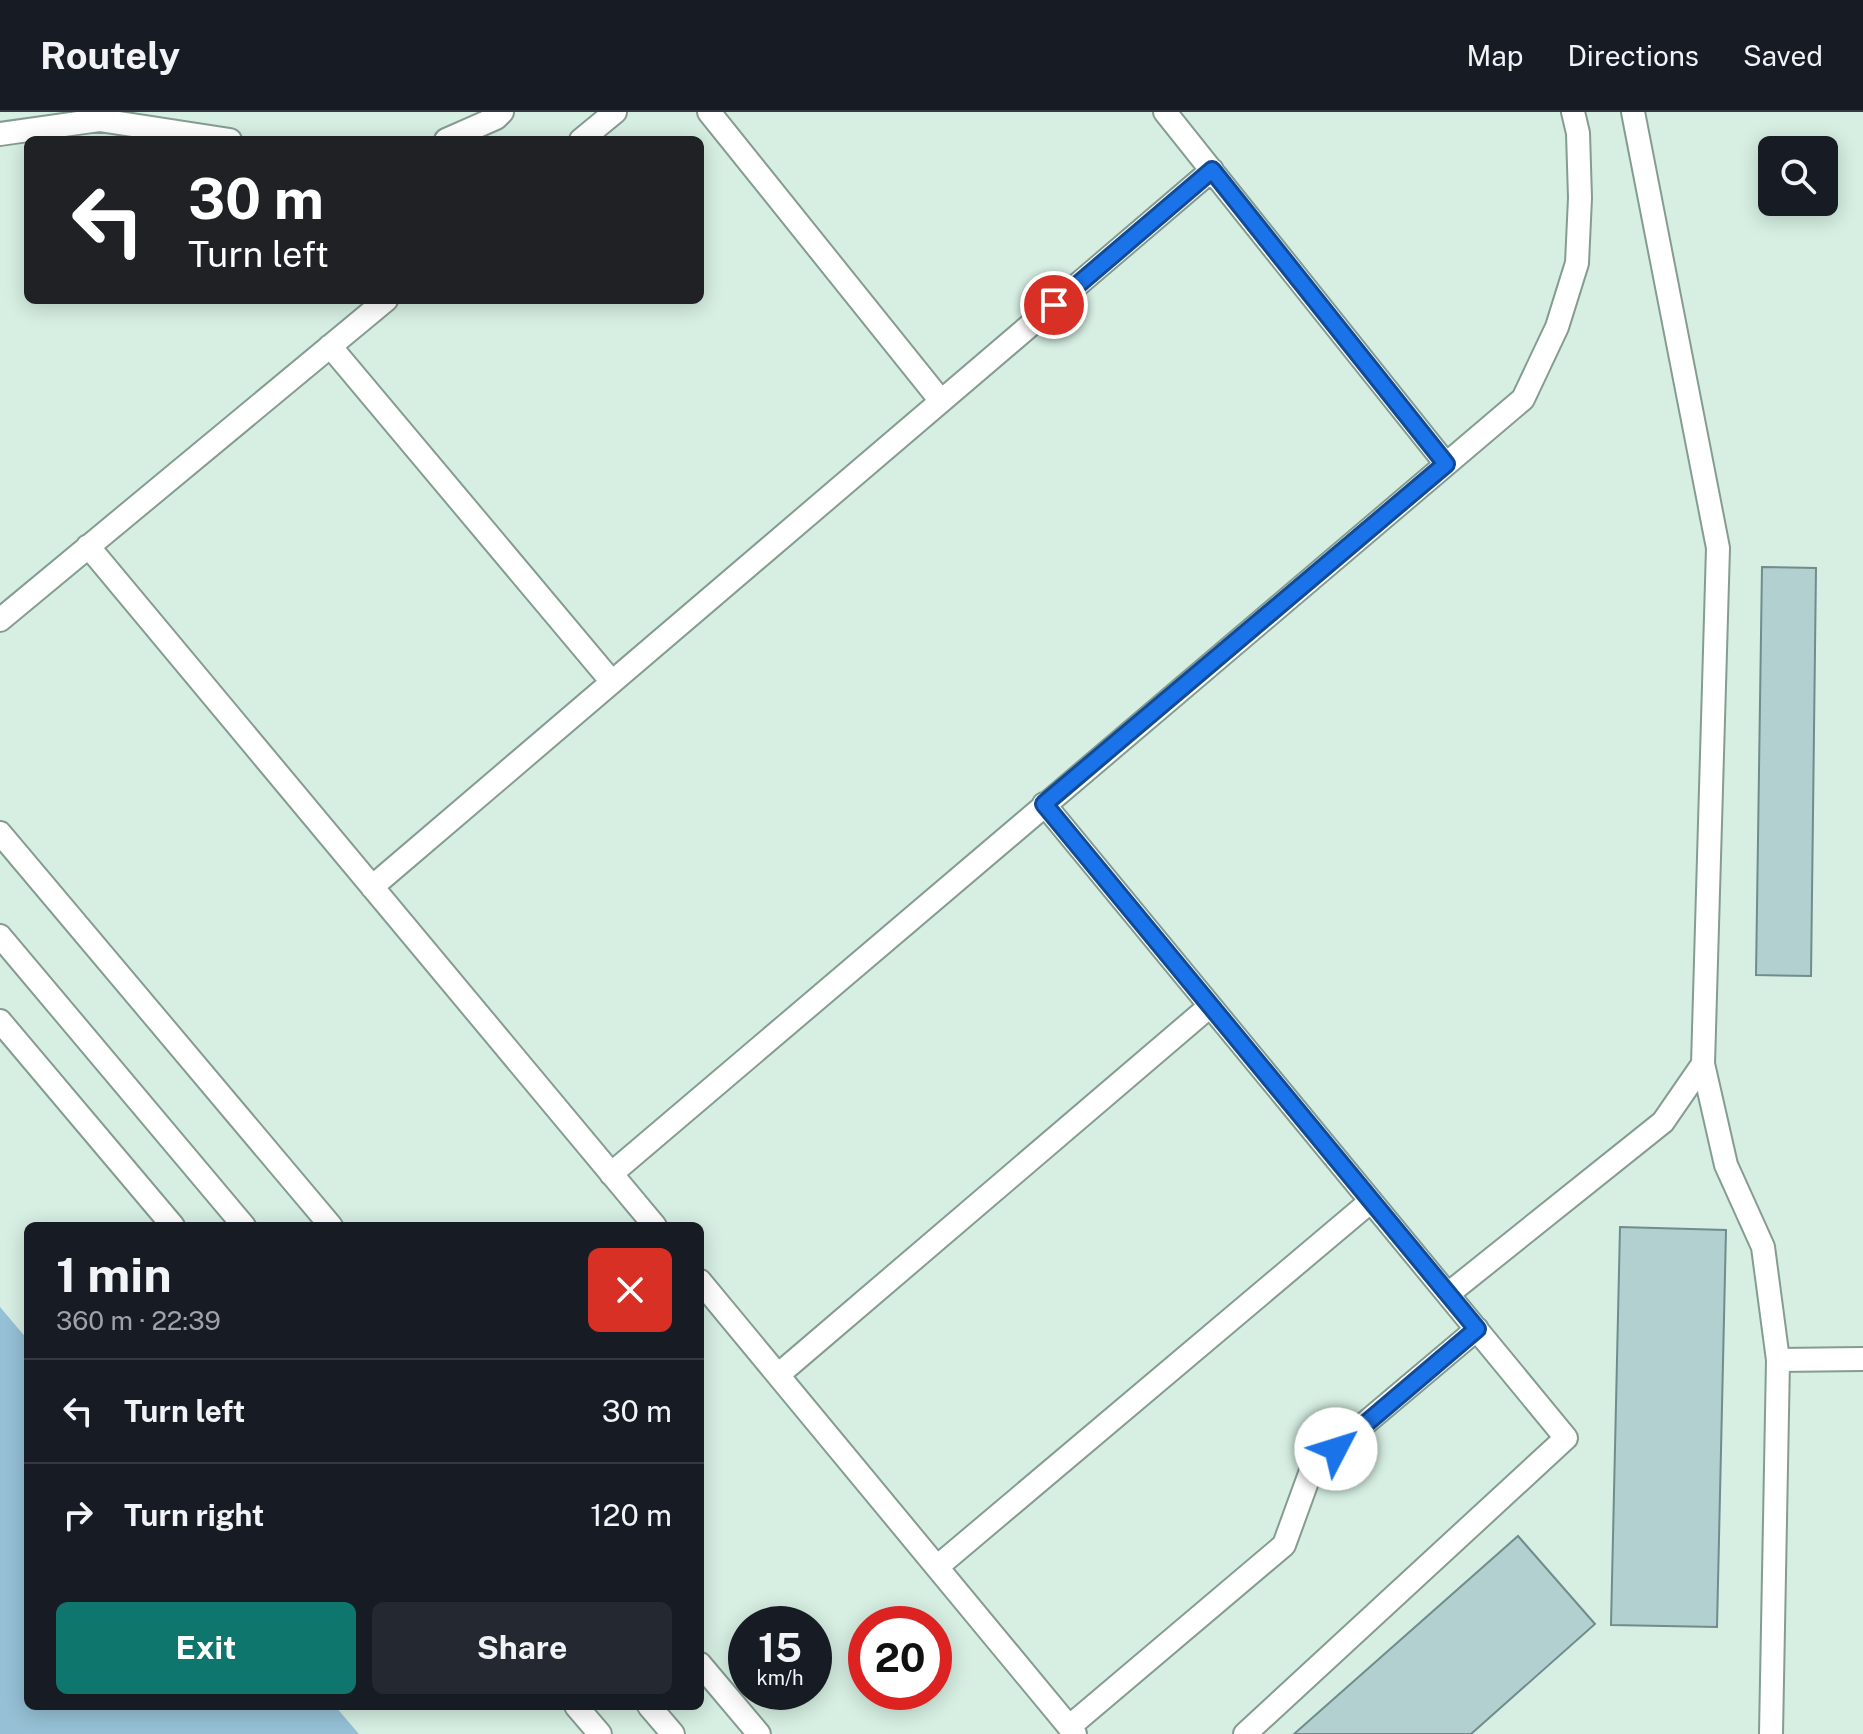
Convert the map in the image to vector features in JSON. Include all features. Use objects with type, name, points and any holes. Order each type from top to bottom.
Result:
[{"type":"lane","points":[[455,136],[496,118],[502,112]]},
{"type":"lane","points":[[586,136],[615,112]]},
{"type":"lane","points":[[709,112],[941,401]]},
{"type":"lane","points":[[1165,112],[1446,464]]},
{"type":"lane","points":[[611,1174],[1523,399],[1557,327],[1577,263],[1579,159],[1573,112]]},
{"type":"lane","points":[[1633,112],[1718,548],[1703,1064],[1726,1165],[1763,1247],[1778,1360],[1771,1734]]},
{"type":"lane","points":[[0,134],[99,120],[204,136]]},
{"type":"lane","points":[[372,887],[1212,170]]},
{"type":"lane","points":[[0,620],[381,304]]},
{"type":"lane","points":[[330,346],[612,682]]},
{"type":"lane","points":[[88,546],[652,1222]]},
{"type":"lane","points":[[1044,804],[1566,1438],[1245,1734]]},
{"type":"lane","points":[[0,833],[328,1222]]},
{"type":"lane","points":[[0,936],[241,1222]]},
{"type":"lane","points":[[778,1375],[1210,1006]]},
{"type":"lane","points":[[0,1021],[170,1222]]},
{"type":"lane","points":[[1448,1294],[1663,1122],[1703,1064]]},
{"type":"lane","points":[[937,1567],[1371,1201]]},
{"type":"lane","points":[[704,1286],[1072,1730],[1284,1545],[1312,1468],[1477,1329]]},
{"type":"lane","points":[[1778,1360],[1863,1359]]},
{"type":"lane","points":[[704,1669],[759,1734]]},
{"type":"lane","points":[[579,1710],[600,1734]]},
{"type":"lane","points":[[652,1710],[673,1734]]},
{"type":"water","points":[[0,1307],[24,1335],[24,1710],[338,1710],[359,1734],[0,1734]]},
{"type":"building","points":[[1762,567],[1816,568],[1811,976],[1756,975]]},
{"type":"building","points":[[1620,1227],[1726,1230],[1717,1627],[1611,1625]]},
{"type":"building","points":[[1518,1536],[1595,1624],[1471,1734],[1294,1734]]},
{"type":"route","points":[[1054,305],[1212,170],[1446,464],[1044,804],[1477,1329],[1336,1449]]}]
